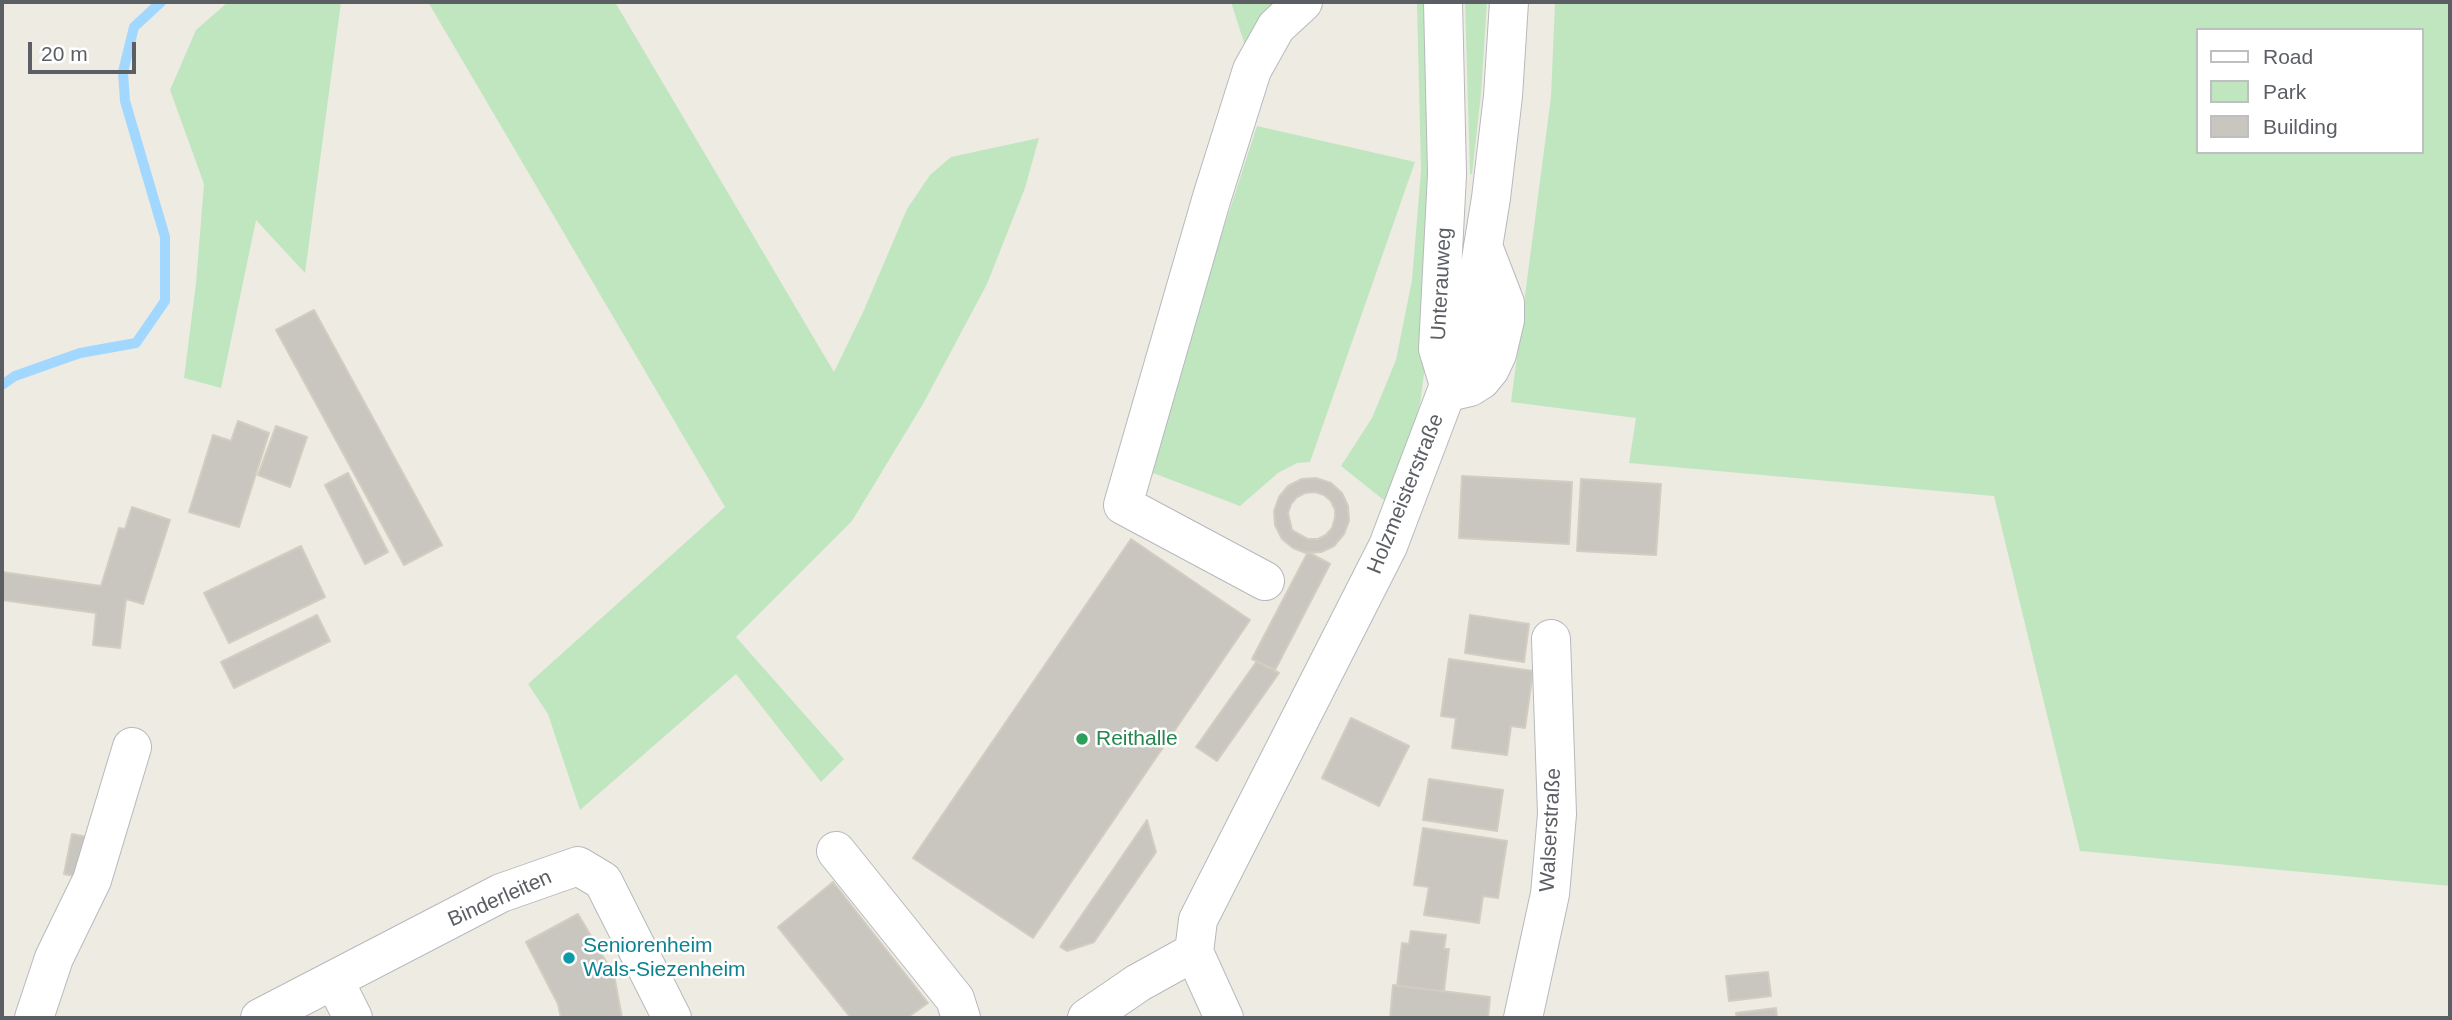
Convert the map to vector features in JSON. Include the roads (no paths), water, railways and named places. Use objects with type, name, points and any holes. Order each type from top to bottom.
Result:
[{"type":"street","points":[[1265,581],[1123,505],[1212,197],[1252,70],[1276,27],[1303,2]]},
{"type":"street","name":"Unterauweg","points":[[1443,2],[1447,174],[1438,349],[1449,385],[1457,390],[1470,387],[1481,380],[1490,369],[1497,354],[1504,320],[1505,303],[1483,246],[1503,96],[1508,2]]},
{"type":"street","name":"Holzmeisterstraße","points":[[1194,952],[1198,920],[1388,546],[1449,385]]},
{"type":"street","name":"Walserstraße","points":[[1523,1018],[1550,894],[1557,814],[1551,639]]},
{"type":"street","points":[[34,1018],[54,958],[92,880],[132,747]]},
{"type":"street","points":[[836,851],[955,999],[961,1018]]},
{"type":"street","name":"Binderleiten","points":[[261,1018],[501,894],[578,866],[603,881],[673,1018]]},
{"type":"street","points":[[1087,1018],[1138,983],[1194,952],[1224,1018]]},
{"type":"street","points":[[334,980],[353,1018]]},
{"type":"waterway","points":[[2,385],[15,376],[80,353],[136,343],[165,301],[165,237],[125,101],[123,72],[134,27],[161,2]]},
{"type":"place","name":"Reithalle","points":[[1082,739]]},
{"type":"place","name":"Seniorenheim Wals-Siezenheim","points":[[569,958]]}]
